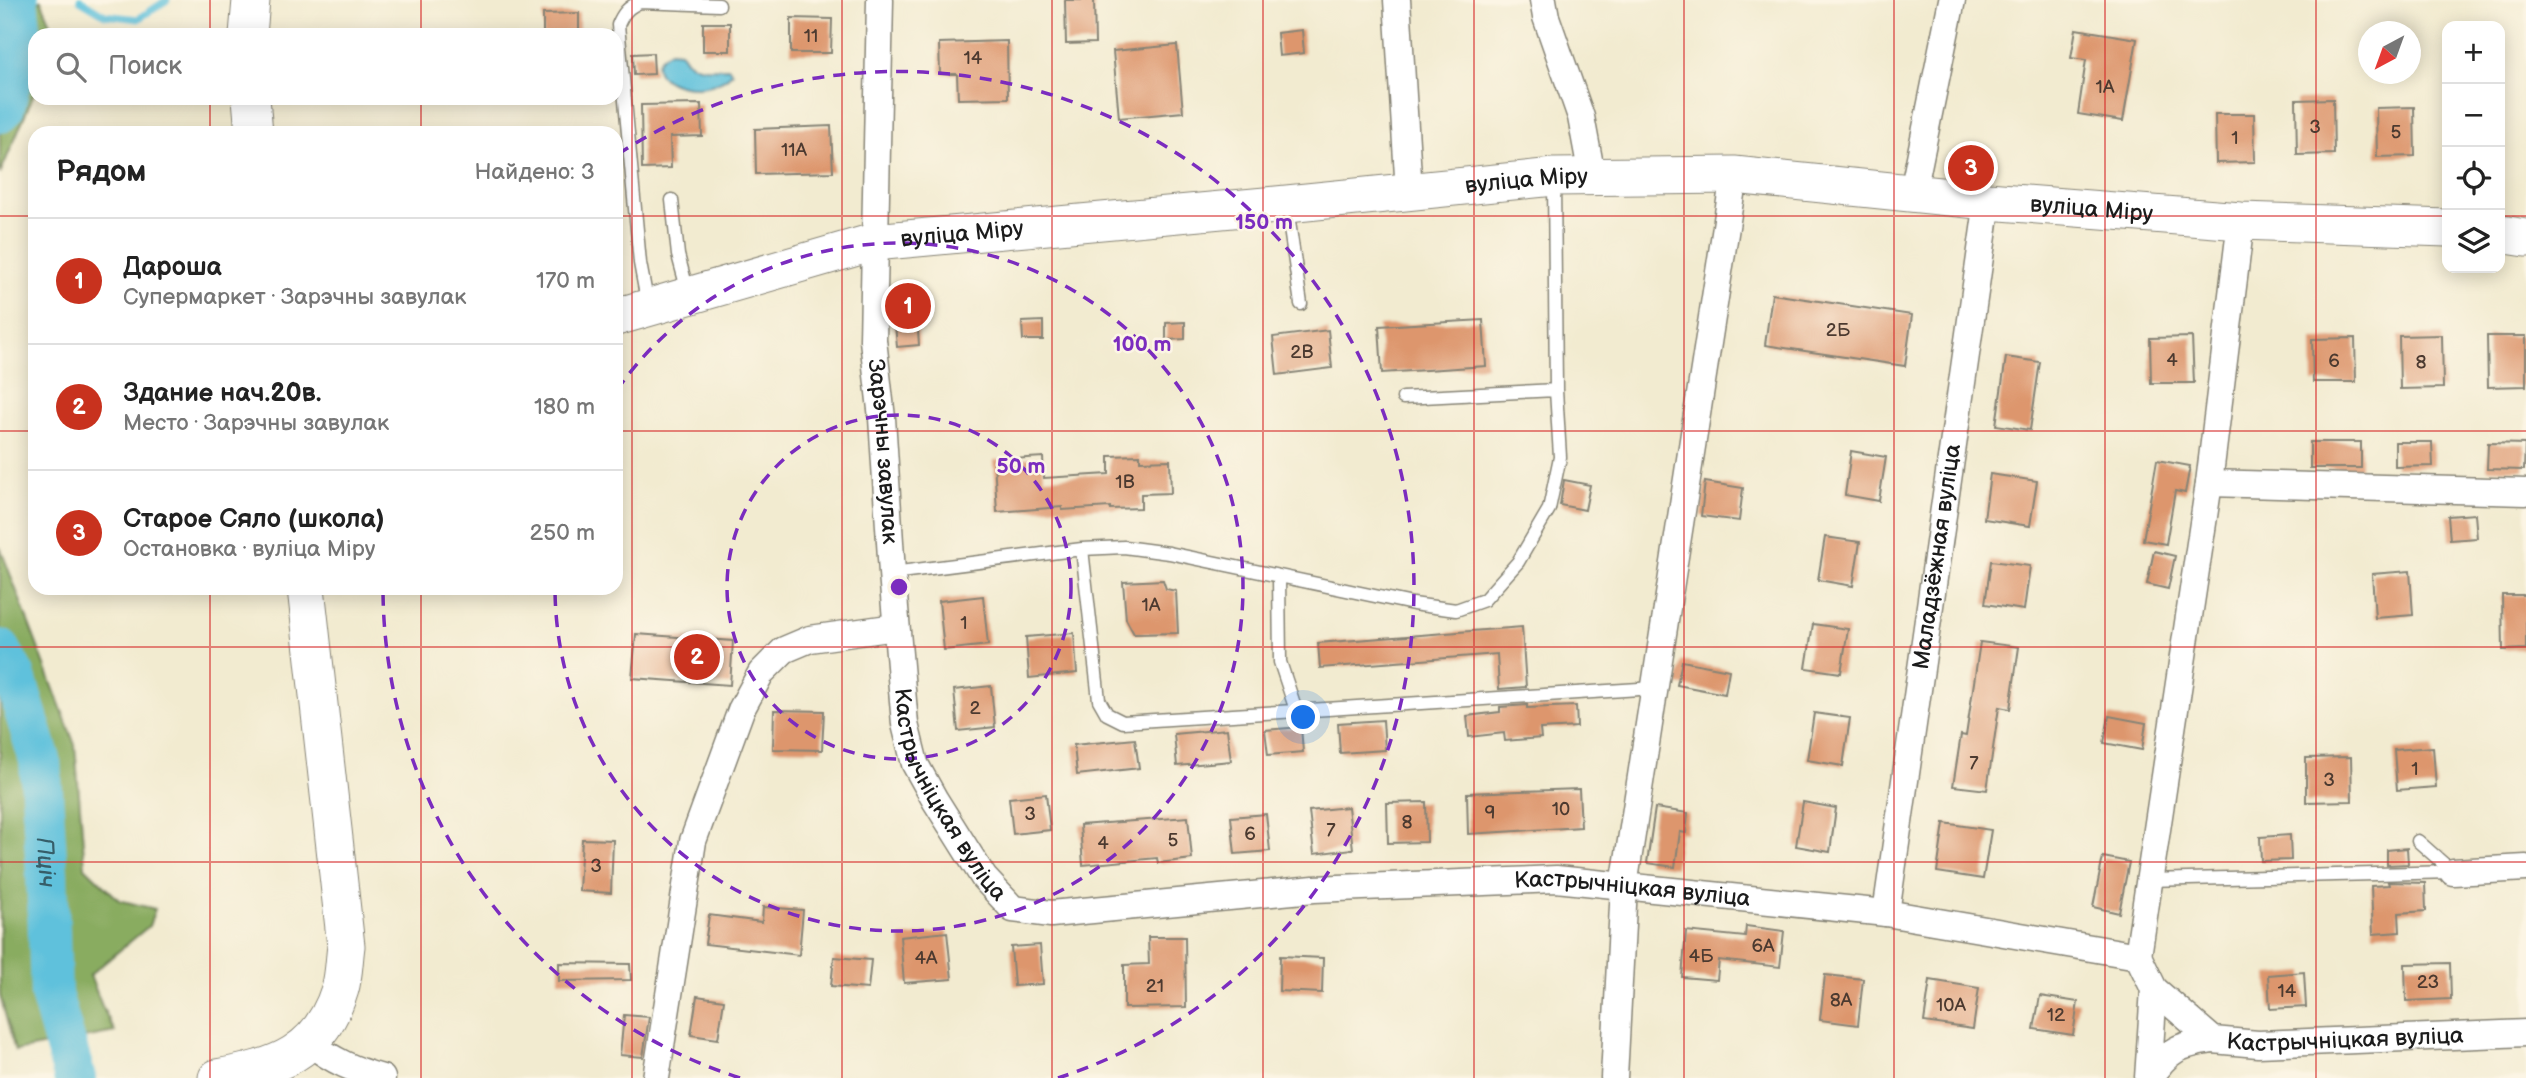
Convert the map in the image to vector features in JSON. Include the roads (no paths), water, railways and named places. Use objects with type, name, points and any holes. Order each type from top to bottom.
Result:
[{"type":"street","points":[[249,28],[251,0]]},
{"type":"street","name":"Зарэчны завулак","points":[[880,0],[873,340],[882,418],[896,627]]},
{"type":"street","points":[[1397,0],[1409,192]]},
{"type":"street","points":[[1543,0],[1546,17],[1580,117],[1592,176]]},
{"type":"street","points":[[1913,192],[1952,0]]},
{"type":"street","points":[[252,105],[253,126]]},
{"type":"street","points":[[1614,1078],[1624,886],[1734,175]]},
{"type":"street","name":"вуліца Міру","points":[[632,312],[874,242],[1554,177],[1734,175],[1988,201],[2241,221],[2442,228]]},
{"type":"street","name":"Маладзёжная вуліца","points":[[1886,913],[1988,201]]},
{"type":"street","points":[[2138,956],[2209,483],[2241,221]]},
{"type":"street","points":[[2505,235],[2526,237]]},
{"type":"street","points":[[2209,483],[2526,492]]},
{"type":"street","points":[[217,1078],[259,1070],[286,1060],[310,1043],[327,1022],[341,988],[346,946],[307,595]]},
{"type":"street","points":[[656,1078],[693,841],[741,710],[761,673],[785,650],[810,639],[896,627]]},
{"type":"street","name":"Кастрычніцкая вуліца","points":[[896,627],[905,724],[915,764],[934,800],[984,878],[1013,909],[1051,914],[1314,889],[1556,879],[1886,913],[2138,956],[2154,989],[2214,1040],[2258,1044],[2526,1033]]},
{"type":"street","points":[[2453,872],[2526,868]]},
{"type":"street","points":[[2148,1078],[2154,989]]},
{"type":"street","points":[[2148,1078],[2171,1051],[2183,1044],[2214,1040]]},
{"type":"street","points":[[310,1043],[331,1059],[355,1071],[382,1078]]},
{"type":"lane","points":[[618,28],[622,14],[640,2],[719,5]]},
{"type":"lane","points":[[623,79],[640,263],[632,312]]},
{"type":"lane","points":[[892,573],[1082,549],[1124,547],[1169,553],[1413,604],[1456,610],[1484,600],[1518,562],[1549,509],[1560,457],[1556,390],[1554,177]]},
{"type":"lane","points":[[673,200],[677,255],[689,295]]},
{"type":"lane","points":[[1287,204],[1301,304]]},
{"type":"lane","points":[[1403,398],[1556,390]]},
{"type":"lane","points":[[1082,549],[1099,700],[1107,714],[1123,722],[1656,688]]},
{"type":"lane","points":[[1279,577],[1280,662],[1296,710]]},
{"type":"lane","points":[[2418,841],[2453,872]]},
{"type":"lane","points":[[2148,880],[2453,872]]},
{"type":"water","points":[[670,51],[680,52],[687,61],[696,66],[729,68],[732,73],[719,82],[703,86],[673,83],[657,69],[659,60]]},
{"type":"waterway","name":"Пціч","points":[[0,112],[4,107],[21,37],[17,0]]},
{"type":"waterway","points":[[17,5],[34,0]]},
{"type":"waterway","points":[[80,0],[105,15],[138,19],[167,0]]},
{"type":"waterway","name":"Пціч","points":[[0,650],[14,675],[40,760],[51,994],[75,1078]]},
{"type":"place","name":"Старое Сяло (школа)","points":[[1971,168]]},
{"type":"place","name":"Дароша","points":[[908,306]]},
{"type":"place","name":"Здание нач.20в.","points":[[697,657]]}]
